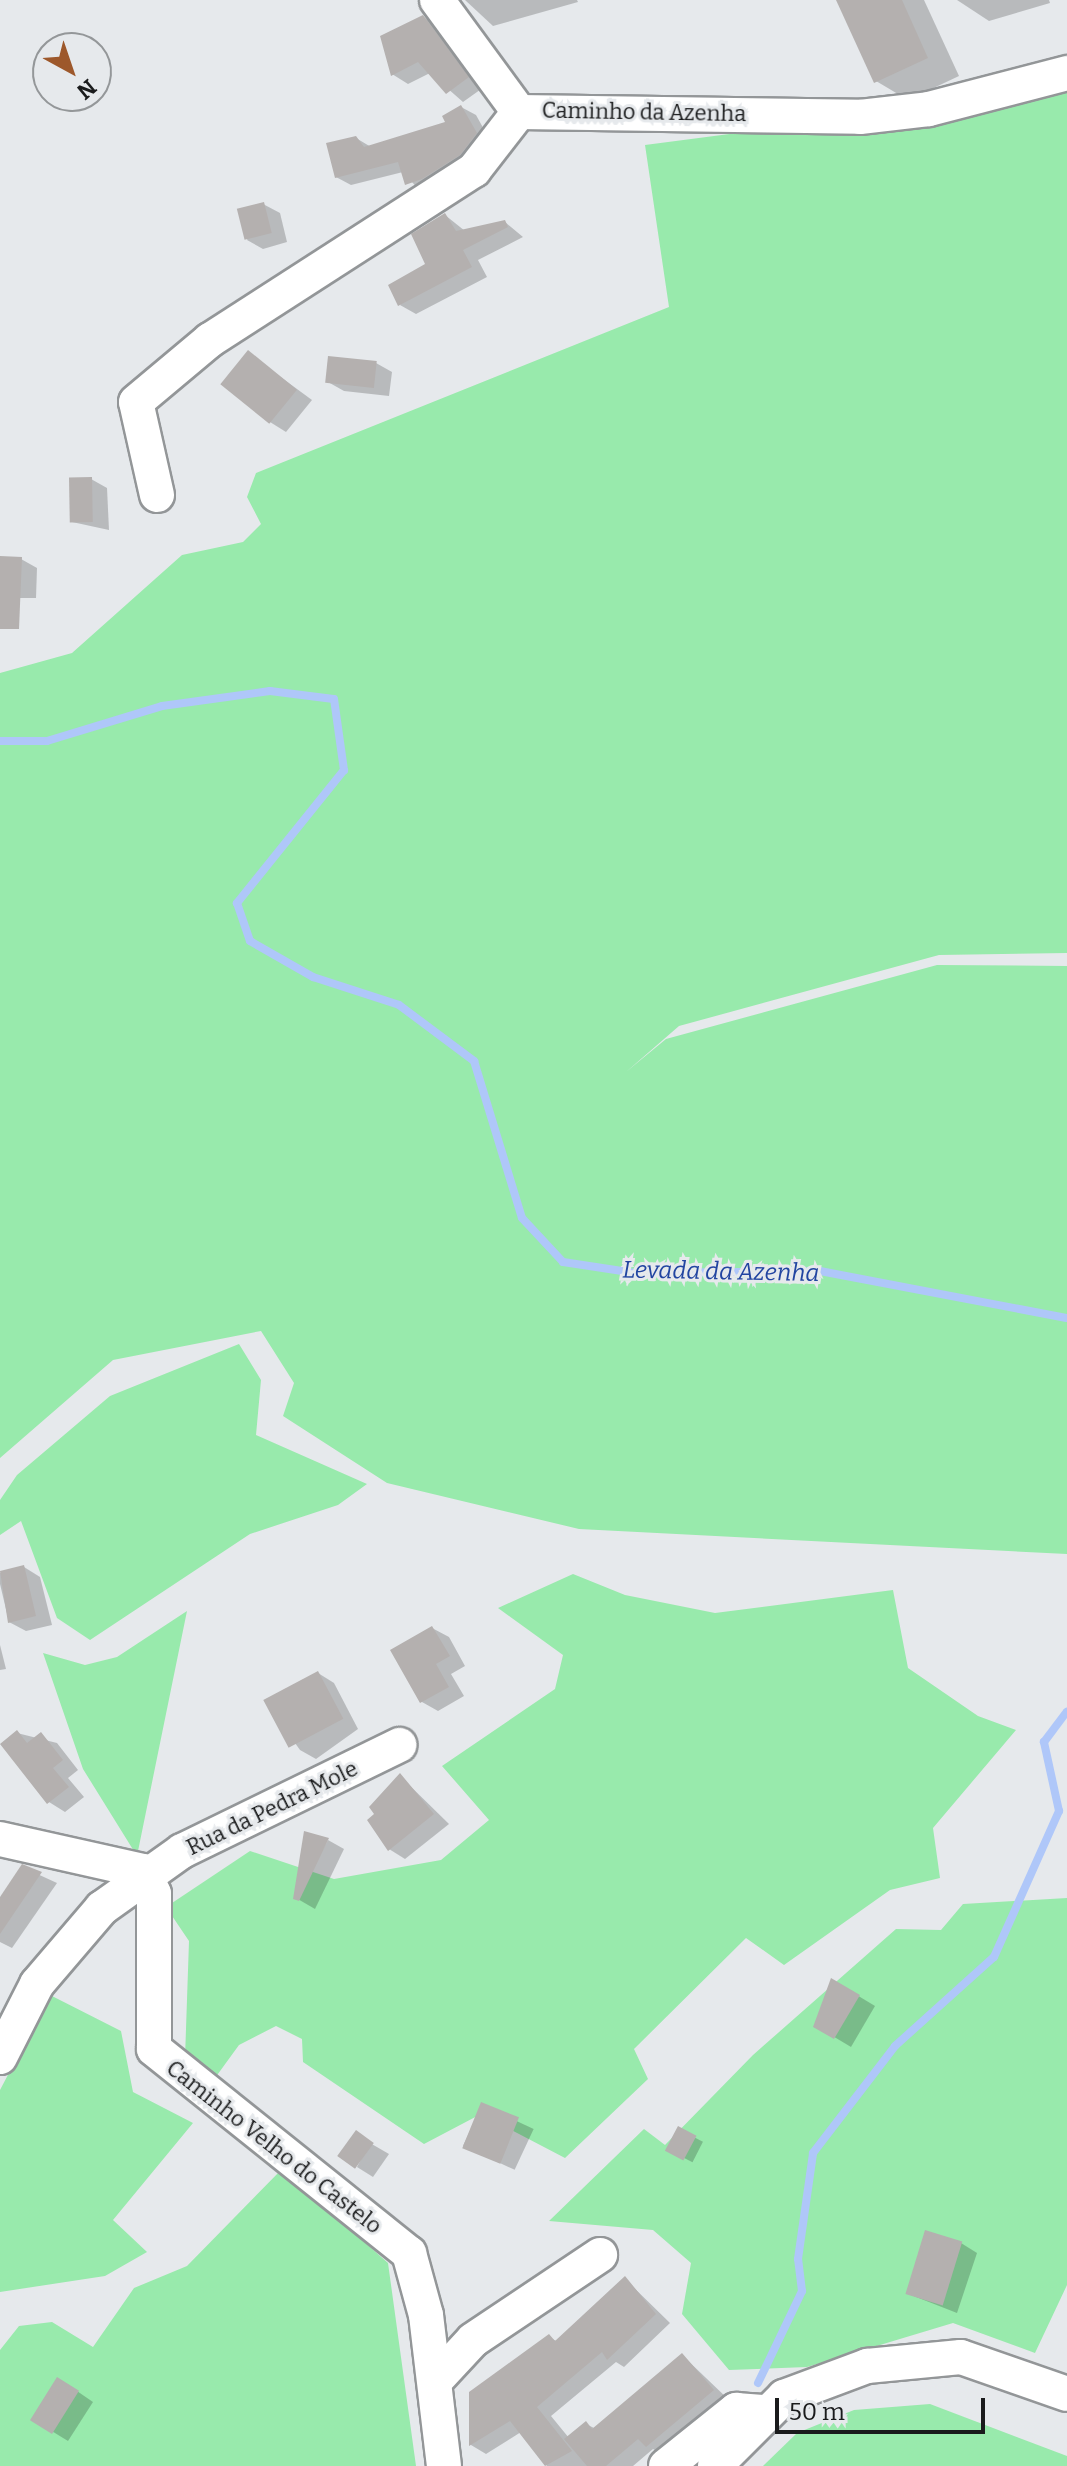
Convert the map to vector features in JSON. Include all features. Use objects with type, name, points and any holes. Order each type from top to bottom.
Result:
[{"type":"street","name":"Caminho da Azenha","points":[[437,0],[519,112],[860,117],[929,109],[1067,73]]},
{"type":"street","points":[[157,495],[136,402],[210,340],[474,170],[519,112]]},
{"type":"street","name":"Rua da Pedra Mole","points":[[0,2057],[37,1984],[73,1936],[147,1878],[182,1851],[399,1745]]},
{"type":"street","points":[[0,1839],[136,1867],[147,1878]]},
{"type":"street","name":"Caminho Velho do Castelo","points":[[147,1878],[156,1931],[151,2039],[159,2058],[406,2248],[436,2380],[444,2466]]},
{"type":"street","points":[[436,2380],[473,2340],[600,2255]]},
{"type":"street","points":[[715,2466],[766,2412],[800,2387],[935,2355],[961,2357],[1067,2394]]},
{"type":"street","points":[[666,2466],[736,2410],[766,2412]]},
{"type":"green space","points":[[1067,90],[1067,953],[939,955],[679,1026],[626,1072],[666,1039],[937,965],[1067,966],[1067,1554],[579,1529],[387,1483],[283,1416],[294,1383],[261,1331],[113,1360],[0,1458],[0,673],[72,653],[182,555],[243,542],[261,524],[247,497],[256,473],[669,307],[645,145]]},
{"type":"green space","points":[[239,1344],[261,1380],[256,1435],[367,1484],[338,1505],[250,1534],[90,1640],[57,1618],[21,1521],[0,1535],[0,1500],[17,1475],[110,1396]]},
{"type":"green space","points":[[573,1574],[625,1595],[715,1613],[893,1590],[908,1668],[978,1716],[1016,1730],[933,1828],[940,1878],[890,1890],[784,1965],[746,1938],[634,2049],[648,2079],[565,2158],[481,2114],[424,2144],[303,2062],[302,2039],[276,2026],[239,2045],[215,2078],[185,2058],[189,1941],[166,1907],[250,1851],[334,1879],[441,1860],[489,1820],[442,1766],[555,1689],[563,1655],[498,1608]]},
{"type":"green space","points":[[187,1611],[137,1856],[83,1769],[43,1653],[85,1665],[117,1657]]},
{"type":"green space","points":[[1067,1898],[1067,2285],[1035,2353],[953,2323],[807,2367],[729,2370],[682,2314],[691,2263],[653,2230],[549,2221],[644,2129],[665,2145],[753,2055],[896,1929],[941,1930],[963,1904]]},
{"type":"green space","points":[[50,1995],[121,2031],[133,2092],[193,2123],[113,2220],[147,2252],[105,2276],[0,2292],[0,2090]]},
{"type":"green space","points":[[282,2169],[388,2263],[416,2466],[0,2466],[0,2350],[19,2326],[52,2322],[93,2347],[134,2288],[187,2266]]},
{"type":"green space","points":[[930,2404],[1067,2456],[1067,2466],[763,2466],[797,2433],[854,2410]]},
{"type":"building","points":[[836,0],[902,0],[928,58],[874,83]]},
{"type":"building","points":[[423,15],[469,77],[446,94],[418,62],[391,76],[380,36]]},
{"type":"building","points":[[461,105],[477,133],[460,155],[422,179],[405,185],[398,162],[335,178],[326,143],[356,136],[364,147],[445,122],[442,116]]},
{"type":"building","points":[[264,202],[272,233],[245,240],[237,209]]},
{"type":"building","points":[[445,213],[456,231],[505,220],[508,227],[463,250],[472,267],[398,306],[388,285],[425,264],[411,234]]},
{"type":"building","points":[[248,350],[297,390],[269,424],[220,384]]},
{"type":"building","points":[[328,356],[377,361],[374,388],[325,383]]},
{"type":"building","points":[[69,477],[92,477],[93,522],[70,522]]},
{"type":"building","points":[[0,556],[22,557],[19,629],[0,629]]},
{"type":"building","points":[[24,1565],[36,1616],[8,1623],[0,1571]]},
{"type":"building","points":[[432,1626],[450,1656],[436,1664],[449,1687],[420,1703],[390,1650]]},
{"type":"building","points":[[318,1671],[343,1719],[289,1748],[263,1700]]},
{"type":"building","points":[[17,1730],[27,1743],[41,1732],[63,1760],[53,1768],[69,1787],[47,1804],[0,1744]]},
{"type":"building","points":[[400,1773],[434,1814],[388,1851],[367,1820],[374,1814],[369,1807]]},
{"type":"building","points":[[304,1831],[329,1838],[299,1901],[293,1899]]},
{"type":"building","points":[[22,1864],[42,1872],[0,1934],[0,1897]]},
{"type":"building","points":[[831,1978],[860,1995],[834,2039],[813,2027]]},
{"type":"building","points":[[481,2102],[519,2117],[500,2164],[462,2148]]},
{"type":"building","points":[[678,2126],[697,2136],[683,2161],[665,2151]]},
{"type":"building","points":[[356,2130],[374,2143],[355,2169],[337,2156]]},
{"type":"building","points":[[925,2230],[962,2241],[943,2305],[905,2294]]},
{"type":"building","points":[[625,2276],[656,2314],[607,2360],[602,2352],[537,2407],[572,2451],[545,2466],[510,2421],[469,2446],[469,2392],[549,2334],[555,2341]]},
{"type":"building","points":[[682,2353],[714,2390],[646,2447],[638,2439],[606,2466],[587,2466],[564,2439],[586,2421],[592,2429]]},
{"type":"building","points":[[57,2377],[79,2391],[52,2434],[30,2420]]},
{"type":"waterway","name":"Levada da Azenha","points":[[0,741],[47,741],[162,706],[270,691],[334,699],[344,770],[237,903],[250,941],[313,977],[399,1005],[474,1061],[522,1218],[563,1262],[635,1273],[820,1271],[1067,1318]]},
{"type":"waterway","name":"Levada da Azenha","points":[[758,2383],[802,2291],[798,2259],[813,2153],[895,2046],[994,1957],[1059,1811],[1044,1742],[1067,1712]]}]
